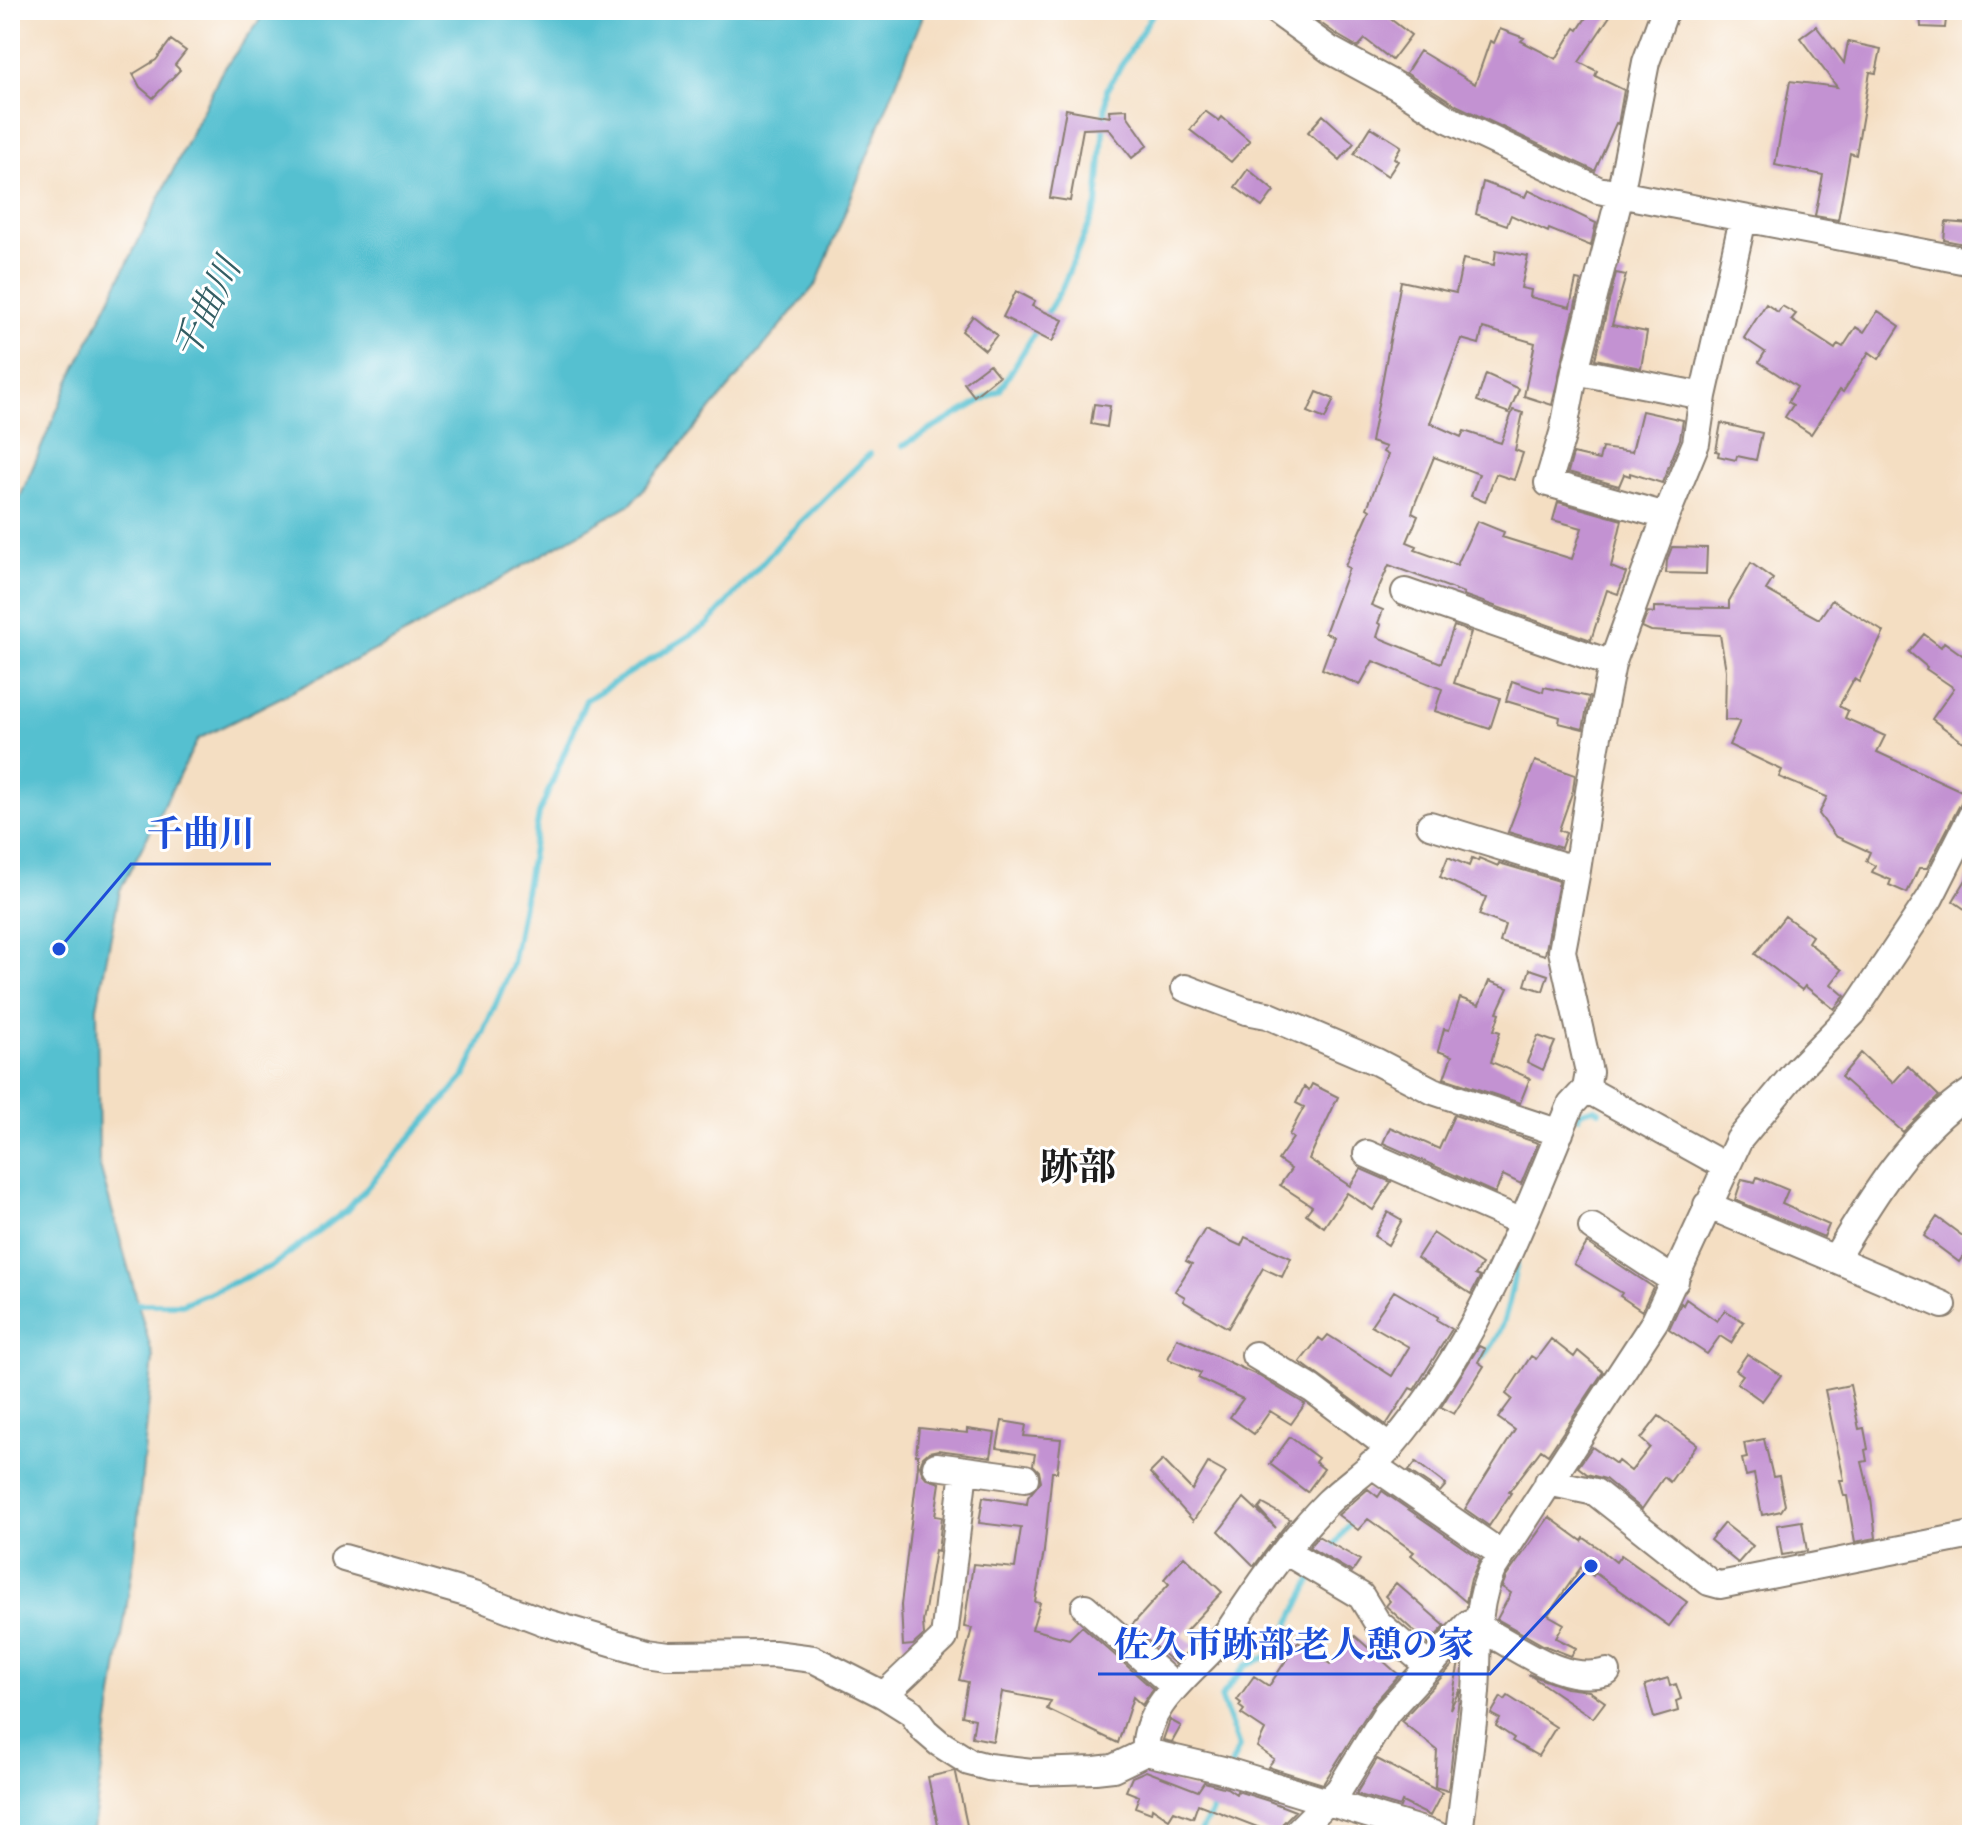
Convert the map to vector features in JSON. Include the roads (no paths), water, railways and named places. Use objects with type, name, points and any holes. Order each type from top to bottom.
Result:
[{"type":"street","points":[[1275,10],[1330,50],[1448,119],[1598,190],[1972,262]]},
{"type":"street","points":[[1665,10],[1646,62],[1620,195],[1575,371],[1563,433],[1548,483],[1666,516]]},
{"type":"street","points":[[1146,1752],[1145,1739],[1157,1710],[1175,1687],[1222,1640],[1273,1563],[1328,1503],[1382,1464],[1450,1366],[1490,1295],[1571,1105],[1586,1089],[1589,1072],[1562,951],[1596,746],[1612,664],[1696,443],[1703,396],[1743,219]]},
{"type":"street","points":[[1575,371],[1703,396]]},
{"type":"street","points":[[1405,592],[1612,664]]},
{"type":"street","points":[[1459,1835],[1475,1693],[1482,1591],[1500,1553],[1632,1359],[1675,1281],[1739,1140],[1797,1070],[1853,1013],[1930,898],[1972,815]]},
{"type":"street","points":[[1430,825],[1577,870]]},
{"type":"street","points":[[1185,988],[1246,1011],[1267,1015],[1377,1062],[1433,1091],[1560,1133]]},
{"type":"street","points":[[1586,1089],[1835,1259],[1943,1305]]},
{"type":"street","points":[[1835,1259],[1869,1201],[1907,1151],[1953,1104],[1972,1091]]},
{"type":"street","points":[[1367,1154],[1522,1222]]},
{"type":"street","points":[[1592,1227],[1675,1281]]},
{"type":"street","points":[[1255,1355],[1312,1389],[1382,1464],[1500,1553]]},
{"type":"street","points":[[936,1466],[1025,1478]]},
{"type":"street","points":[[884,1695],[944,1638],[964,1470]]},
{"type":"street","points":[[1548,1482],[1595,1492],[1709,1582],[1720,1585],[1972,1535]]},
{"type":"street","points":[[1285,1551],[1361,1596],[1377,1622],[1428,1666]]},
{"type":"street","points":[[344,1558],[473,1595],[544,1622],[645,1652],[667,1655],[774,1654],[813,1659],[884,1695],[911,1712],[939,1743],[969,1762],[988,1767],[1032,1772],[1095,1770],[1113,1768],[1146,1752],[1231,1772],[1436,1835]]},
{"type":"street","points":[[1085,1607],[1175,1687]]},
{"type":"street","points":[[1294,1835],[1339,1790],[1387,1712],[1469,1623],[1558,1670],[1579,1676],[1607,1672]]},
{"type":"water","name":"千曲川","points":[[267,10],[923,10],[817,283],[632,503],[391,642],[198,739],[120,890],[97,1007],[99,1163],[153,1357],[135,1551],[92,1835],[10,1835],[10,521],[69,382],[221,73]]},
{"type":"waterway","points":[[1043,320],[1062,288],[1097,205],[1107,89],[1155,10]]},
{"type":"waterway","points":[[902,446],[1000,390],[1037,329]]},
{"type":"waterway","points":[[131,1304],[182,1304],[272,1266],[347,1210],[465,1076],[512,965],[539,814],[586,700],[708,624],[781,542],[870,454]]},
{"type":"waterway","points":[[1793,1095],[1837,1048]]},
{"type":"waterway","points":[[1579,1117],[1581,1112],[1594,1108],[1599,1111]]},
{"type":"waterway","points":[[1473,1355],[1481,1359],[1502,1327],[1517,1263]]},
{"type":"waterway","points":[[1320,1565],[1353,1519]]},
{"type":"waterway","points":[[1231,1766],[1239,1747],[1221,1697],[1245,1666],[1275,1653],[1314,1574]]},
{"type":"waterway","points":[[1199,1835],[1215,1806]]},
{"type":"place","name":"千曲川","points":[[59,949]]},
{"type":"place","name":"佐久市跡部老人憩の家","points":[[1591,1566]]},
{"type":"district","name":"跡部","points":[[1078,1168]]}]
